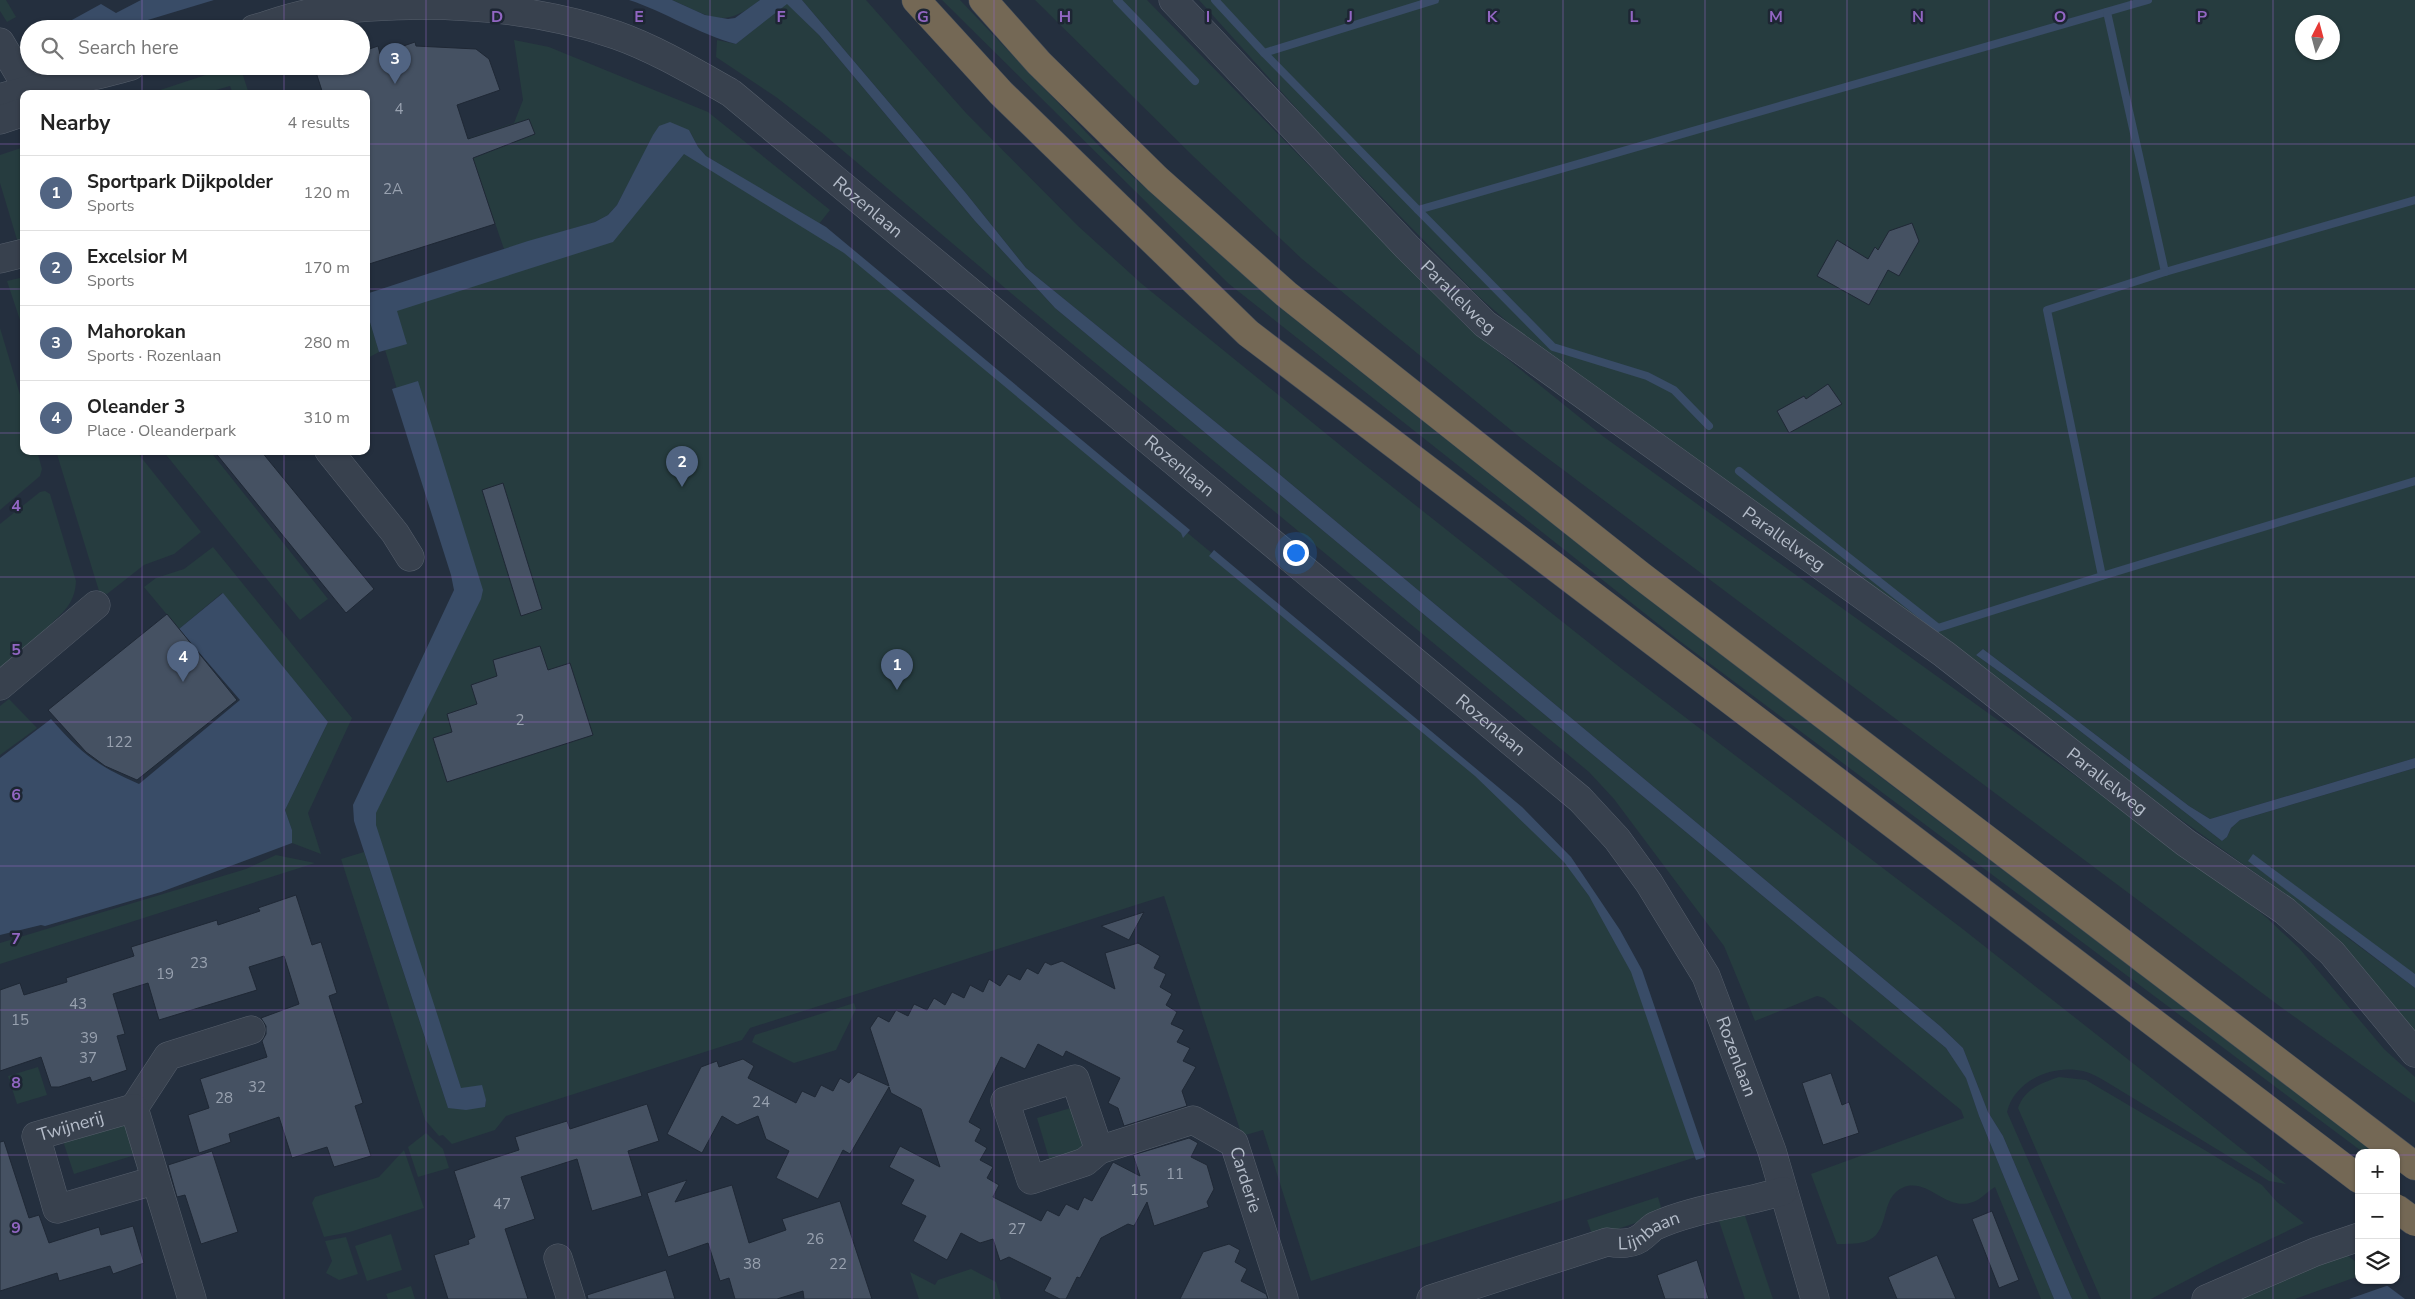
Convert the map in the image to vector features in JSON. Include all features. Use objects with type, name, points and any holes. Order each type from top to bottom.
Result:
[{"type":"highway","points":[[916,0],[1001,93],[1248,333],[2355,1176]]},
{"type":"highway","points":[[983,0],[1039,63],[1157,179],[1286,294],[1640,575],[2410,1162]]},
{"type":"highway","points":[[2400,1211],[2415,1222]]},
{"type":"street","name":"Parallelweg","points":[[1173,0],[1407,247],[1485,324],[1944,654],[2186,843],[2285,912],[2332,953],[2415,1053]]},
{"type":"street","name":"Rozenlaan","points":[[286,20],[314,12],[375,6],[460,4],[547,14],[617,35],[675,62],[731,93],[1580,799],[1617,839],[1649,883],[1706,976],[1772,1150],[1782,1191],[1815,1299]]},
{"type":"street","points":[[0,42],[24,90]]},
{"type":"street","points":[[55,90],[101,75]]},
{"type":"street","points":[[77,90],[98,76]]},
{"type":"street","points":[[0,98],[20,99]]},
{"type":"street","points":[[0,120],[20,105]]},
{"type":"street","points":[[0,259],[20,254]]},
{"type":"street","points":[[332,455],[395,533],[410,557]]},
{"type":"street","points":[[0,686],[96,605]]},
{"type":"street","points":[[192,1299],[134,1108],[168,1056],[251,1030]]},
{"type":"street","name":"Twijnerij","points":[[134,1108],[36,1136],[57,1210],[156,1180]]},
{"type":"street","name":"Carderie","points":[[1098,1150],[1193,1120],[1234,1142],[1284,1299]]},
{"type":"street","name":"Lijnbaan","points":[[1431,1299],[1606,1242],[1621,1245],[1641,1238],[1654,1227],[1710,1208],[1748,1202],[1782,1191]]},
{"type":"street","points":[[2400,1223],[2415,1217]]},
{"type":"street","points":[[2206,1299],[2315,1252],[2355,1238]]},
{"type":"street","points":[[558,1258],[571,1299]]},
{"type":"green space","points":[[0,0],[6,0],[16,17],[7,22],[0,11]]},
{"type":"green space","points":[[672,0],[760,0],[736,15],[717,18]]},
{"type":"green space","points":[[802,0],[866,0],[966,113],[1078,226],[1142,284],[1356,458],[1622,669],[1964,930],[2286,1184],[2269,1181],[2092,1074],[2071,1069],[2048,1072],[2037,1077],[2018,1091],[2011,1101],[2007,1112],[2089,1299],[2072,1299],[2003,1136],[1988,1112],[1963,1048],[1940,1026],[1272,468],[1026,268],[965,192]]},
{"type":"green space","points":[[942,0],[960,0],[1104,151],[1253,283],[1891,785],[2371,1149],[2359,1149],[1677,639],[1229,284]]},
{"type":"green space","points":[[1035,0],[1147,0],[1464,324],[1604,437],[2228,886],[2267,918],[2299,948],[2384,1049],[2415,1077],[2415,1103],[2278,1005],[1522,439],[1302,259],[1194,157]]},
{"type":"green space","points":[[1199,0],[2415,0],[2415,758],[2210,819],[2189,806],[1983,649],[1976,655],[2053,710],[2222,841],[2227,837],[2231,828],[2240,820],[2415,768],[2415,974],[2344,935],[2415,988],[2415,1041],[2321,925],[2289,897],[2095,758],[1544,354],[1478,296],[1315,129]]},
{"type":"green space","points":[[787,3],[819,35],[975,221],[1055,308],[1946,1048],[1966,1077],[1979,1116],[2054,1299],[2041,1299],[1995,1187],[1976,1201],[1963,1204],[1954,1203],[1922,1187],[1913,1185],[1904,1187],[1896,1192],[1891,1199],[1882,1224],[1873,1238],[1861,1243],[1837,1244],[1811,1174],[1964,1118],[1961,1110],[1824,998],[1817,996],[1755,1021],[1724,946],[1614,799],[1589,772],[1018,299],[821,132],[776,97],[716,57],[717,40],[736,44]]},
{"type":"green space","points":[[514,40],[549,47],[708,112],[830,210],[819,224],[706,156],[698,147],[689,130],[659,126],[617,205],[608,215],[595,222],[504,249],[466,139],[514,123],[523,100]]},
{"type":"green space","points":[[206,75],[243,75],[248,90],[232,90],[230,86],[216,90],[160,90]]},
{"type":"green space","points":[[680,143],[842,245],[1489,784],[1551,842],[1622,943],[1696,1157],[1311,1281],[1263,1130],[1242,1136],[1164,896],[750,1028],[742,1040],[506,1116],[495,1130],[452,1144],[443,1135],[439,1136],[425,1120],[341,859],[364,852],[448,1108],[485,1107],[486,1100],[458,1098],[364,811],[460,596],[371,304],[611,232]]},
{"type":"green space","points":[[20,148],[20,242],[18,243],[0,183],[0,155]]},
{"type":"green space","points":[[20,278],[20,320],[7,281]]},
{"type":"green space","points":[[370,322],[379,352],[370,357]]},
{"type":"green space","points":[[0,328],[20,395],[20,455],[38,455],[42,469],[40,476],[0,510]]},
{"type":"green space","points":[[57,455],[139,455],[201,532],[174,554],[144,565],[107,594],[99,591]]},
{"type":"green space","points":[[166,455],[213,455],[328,599],[300,620]]},
{"type":"green space","points":[[45,491],[50,494],[76,581],[74,594],[72,600],[52,623],[55,628],[0,673],[0,524],[40,492]]},
{"type":"green space","points":[[213,547],[352,718],[308,813],[321,854],[292,843],[292,830],[285,810],[328,722],[222,593],[179,629],[144,587],[156,578],[184,569]]},
{"type":"green space","points":[[9,699],[37,728],[0,755],[0,706]]},
{"type":"green space","points":[[276,855],[315,863],[0,964],[0,943],[246,869]]},
{"type":"green space","points":[[854,1003],[856,1009],[836,1050],[794,1063],[752,1042],[755,1035]]},
{"type":"green space","points":[[38,1067],[47,1095],[17,1104],[8,1076]]},
{"type":"green space","points":[[2059,1077],[2086,1080],[2208,1152],[2262,1185],[2277,1202],[2304,1223],[2214,1266],[2151,1299],[2101,1299],[2018,1108],[2029,1091],[2040,1084]]},
{"type":"green space","points":[[1074,1107],[1089,1145],[1051,1165],[1037,1118]]},
{"type":"green space","points":[[126,1124],[135,1155],[74,1174],[61,1135]]},
{"type":"green space","points":[[426,1133],[443,1149],[449,1168],[418,1177],[408,1147]]},
{"type":"green space","points":[[404,1150],[424,1208],[350,1232],[324,1237],[312,1203],[315,1197],[379,1177]]},
{"type":"green space","points":[[1658,1197],[1663,1214],[1593,1237],[1587,1220]]},
{"type":"green space","points":[[1736,1215],[1745,1216],[1773,1299],[1745,1299],[1719,1221]]},
{"type":"green space","points":[[391,1234],[402,1270],[367,1281],[355,1246]]},
{"type":"green space","points":[[346,1237],[358,1274],[339,1280],[326,1273],[332,1261],[325,1241]]},
{"type":"green space","points":[[2344,1253],[2355,1261],[2355,1277],[2295,1299],[2233,1299]]},
{"type":"green space","points":[[971,1269],[996,1282],[1001,1299],[919,1299],[910,1272],[935,1285],[938,1280]]},
{"type":"green space","points":[[411,1286],[415,1299],[388,1299],[386,1294]]},
{"type":"water","points":[[141,0],[214,0],[148,20],[72,20],[101,4],[116,13]]},
{"type":"water","points":[[629,0],[672,0],[705,15],[728,19],[735,18],[760,0],[802,0],[965,192],[1026,268],[1272,468],[1940,1026],[1963,1048],[1988,1112],[2003,1136],[2072,1299],[2054,1299],[1979,1116],[1966,1078],[1946,1048],[1055,308],[975,221],[819,35],[787,4],[736,44],[708,35]]},
{"type":"water","points":[[670,122],[689,130],[698,147],[706,156],[826,227],[1190,530],[1183,538],[1181,533],[844,253],[684,154],[613,242],[397,311],[407,344],[379,352],[370,322],[370,293],[528,241],[595,222],[608,215],[617,205],[659,126]]},
{"type":"water","points":[[418,381],[483,590],[481,599],[376,813],[376,825],[461,1088],[482,1085],[486,1100],[485,1107],[466,1110],[448,1108],[354,821],[353,805],[454,590],[451,575],[392,389]]},
{"type":"water","points":[[1214,550],[1522,807],[1571,857],[1620,930],[1642,970],[1706,1157],[1696,1160],[1631,972],[1589,896],[1564,862],[1475,776],[1209,556]]},
{"type":"water","points":[[223,593],[328,722],[285,810],[292,830],[292,843],[161,892],[45,926],[41,925],[0,935],[0,758],[51,719],[90,758],[111,771],[139,784],[240,700],[179,629]]},
{"type":"water","points":[[1983,649],[2189,806],[2210,819],[2415,758],[2415,768],[2240,820],[2231,828],[2227,837],[2222,841],[2053,710],[1976,655]]},
{"type":"water","points":[[2253,854],[2415,974],[2415,988],[2248,861]]},
{"type":"water","points":[[2415,1276],[2415,1299],[2349,1299],[2392,1284],[2400,1284],[2400,1281]]},
{"type":"pier","points":[[2415,1274],[2415,1299],[2405,1299],[2385,1284],[2400,1284],[2400,1279]]},
{"type":"building","points":[[415,42],[416,46],[476,49],[489,59],[500,90],[457,105],[468,139],[529,119],[535,134],[473,158],[495,224],[370,264],[370,90],[322,90],[317,75],[370,75],[370,49],[378,46],[380,54]]},
{"type":"building","points":[[1912,223],[1919,241],[1899,276],[1888,270],[1869,305],[1817,276],[1837,240],[1868,259],[1875,247],[1878,250],[1889,231]]},
{"type":"building","points":[[1828,384],[1842,404],[1789,433],[1777,411],[1804,396],[1806,399]]},
{"type":"building","points":[[217,455],[264,455],[374,589],[346,613]]},
{"type":"building","points":[[503,483],[542,609],[521,616],[482,490]]},
{"type":"building","points":[[167,614],[237,700],[137,780],[105,766],[86,752],[48,710]]},
{"type":"building","points":[[540,646],[548,670],[570,663],[593,735],[447,782],[433,738],[452,732],[447,714],[477,704],[471,685],[497,676],[493,660]]},
{"type":"building","points":[[296,895],[312,945],[321,942],[337,993],[329,996],[363,1103],[355,1106],[371,1156],[334,1167],[327,1147],[292,1158],[279,1117],[229,1134],[231,1142],[199,1153],[188,1115],[209,1108],[200,1079],[267,1057],[262,1041],[266,1034],[266,1026],[261,1018],[299,1004],[284,956],[249,967],[257,990],[159,1020],[148,983],[113,994],[125,1034],[117,1036],[127,1070],[92,1082],[90,1077],[59,1087],[51,1087],[41,1057],[0,1071],[0,990],[20,983],[24,995],[67,982],[66,978],[134,956],[131,947],[217,920],[218,925],[260,911],[258,908]]},
{"type":"building","points":[[1144,912],[1129,940],[1101,926]]},
{"type":"building","points":[[1138,943],[1160,956],[1154,968],[1166,974],[1160,987],[1172,994],[1166,1005],[1177,1012],[1171,1024],[1184,1030],[1177,1042],[1190,1048],[1183,1061],[1196,1067],[1182,1091],[1187,1106],[1124,1126],[1118,1108],[1108,1103],[1120,1078],[1066,1051],[1063,1057],[1038,1044],[1025,1069],[1001,1057],[969,1122],[981,1129],[975,1141],[987,1148],[980,1160],[993,1167],[987,1178],[999,1185],[993,1197],[1041,1221],[1047,1210],[1059,1216],[1066,1204],[1078,1210],[1084,1197],[1092,1201],[1113,1162],[1140,1176],[1133,1155],[1189,1138],[1198,1143],[1191,1157],[1207,1165],[1214,1189],[1207,1202],[1209,1207],[1154,1226],[1147,1202],[1134,1226],[1128,1224],[1101,1238],[1080,1278],[1077,1277],[1066,1299],[1060,1299],[1044,1291],[1051,1278],[1009,1257],[1000,1261],[993,1239],[980,1243],[961,1233],[947,1260],[913,1241],[926,1216],[901,1204],[914,1180],[889,1167],[900,1146],[940,1167],[921,1109],[891,1093],[889,1087],[850,1154],[843,1150],[818,1199],[776,1178],[789,1151],[766,1139],[758,1116],[737,1125],[722,1116],[702,1153],[667,1134],[701,1067],[717,1061],[719,1067],[743,1059],[754,1066],[748,1078],[796,1103],[802,1091],[815,1097],[821,1085],[833,1091],[840,1078],[849,1083],[858,1072],[889,1086],[870,1028],[878,1016],[889,1022],[896,1010],[908,1016],[914,1004],[927,1010],[934,998],[945,1005],[952,992],[964,998],[970,985],[983,992],[989,979],[1000,986],[1008,974],[1020,980],[1027,968],[1038,974],[1045,962],[1051,965],[1062,961],[1115,989],[1105,953]]},
{"type":"building","points":[[1831,1073],[1842,1105],[1849,1102],[1859,1133],[1823,1145],[1802,1083]]},
{"type":"building","points":[[647,1104],[659,1141],[628,1151],[642,1196],[592,1211],[577,1159],[521,1177],[535,1219],[505,1229],[528,1299],[448,1299],[434,1255],[469,1244],[468,1240],[475,1237],[454,1171],[519,1150],[515,1137],[567,1121],[570,1129]]},
{"type":"building","points":[[4,1141],[29,1218],[39,1215],[49,1243],[99,1227],[101,1235],[133,1226],[144,1263],[113,1274],[110,1266],[59,1281],[57,1273],[0,1291],[0,1142]]},
{"type":"building","points":[[212,1151],[238,1232],[201,1244],[185,1195],[177,1197],[168,1165]]},
{"type":"building","points":[[687,1180],[675,1202],[732,1185],[749,1243],[786,1230],[782,1219],[840,1201],[872,1299],[804,1299],[803,1291],[777,1299],[735,1299],[729,1278],[720,1281],[708,1243],[668,1257],[647,1193]]},
{"type":"building","points":[[1992,1211],[2019,1280],[1999,1288],[1972,1219]]},
{"type":"building","points":[[1229,1244],[1240,1250],[1235,1262],[1247,1269],[1241,1281],[1266,1294],[1268,1299],[1180,1299],[1203,1252]]},
{"type":"building","points":[[1937,1255],[1956,1299],[1897,1299],[1888,1277]]},
{"type":"building","points":[[1697,1260],[1709,1299],[1665,1299],[1657,1275]]},
{"type":"building","points":[[666,1270],[675,1299],[588,1299],[587,1295]]},
{"type":"waterway","points":[[1117,0],[1195,81]]},
{"type":"waterway","points":[[1215,0],[1264,53]]},
{"type":"waterway","points":[[1435,0],[1264,53],[1418,210],[2148,0]]},
{"type":"waterway","points":[[2107,12],[2165,272],[2415,200]]},
{"type":"waterway","points":[[1418,210],[1553,347],[1647,376],[1674,390],[1709,426]]},
{"type":"waterway","points":[[1739,471],[1938,628],[2102,576],[2047,310],[2165,272]]},
{"type":"waterway","points":[[2102,576],[2415,481]]},
{"type":"place","name":"Mahorokan","points":[[395,84]]},
{"type":"place","name":"Excelsior M","points":[[682,487]]},
{"type":"place","name":"Oleander 3","points":[[183,682]]},
{"type":"place","name":"Sportpark Dijkpolder","points":[[897,690]]}]
